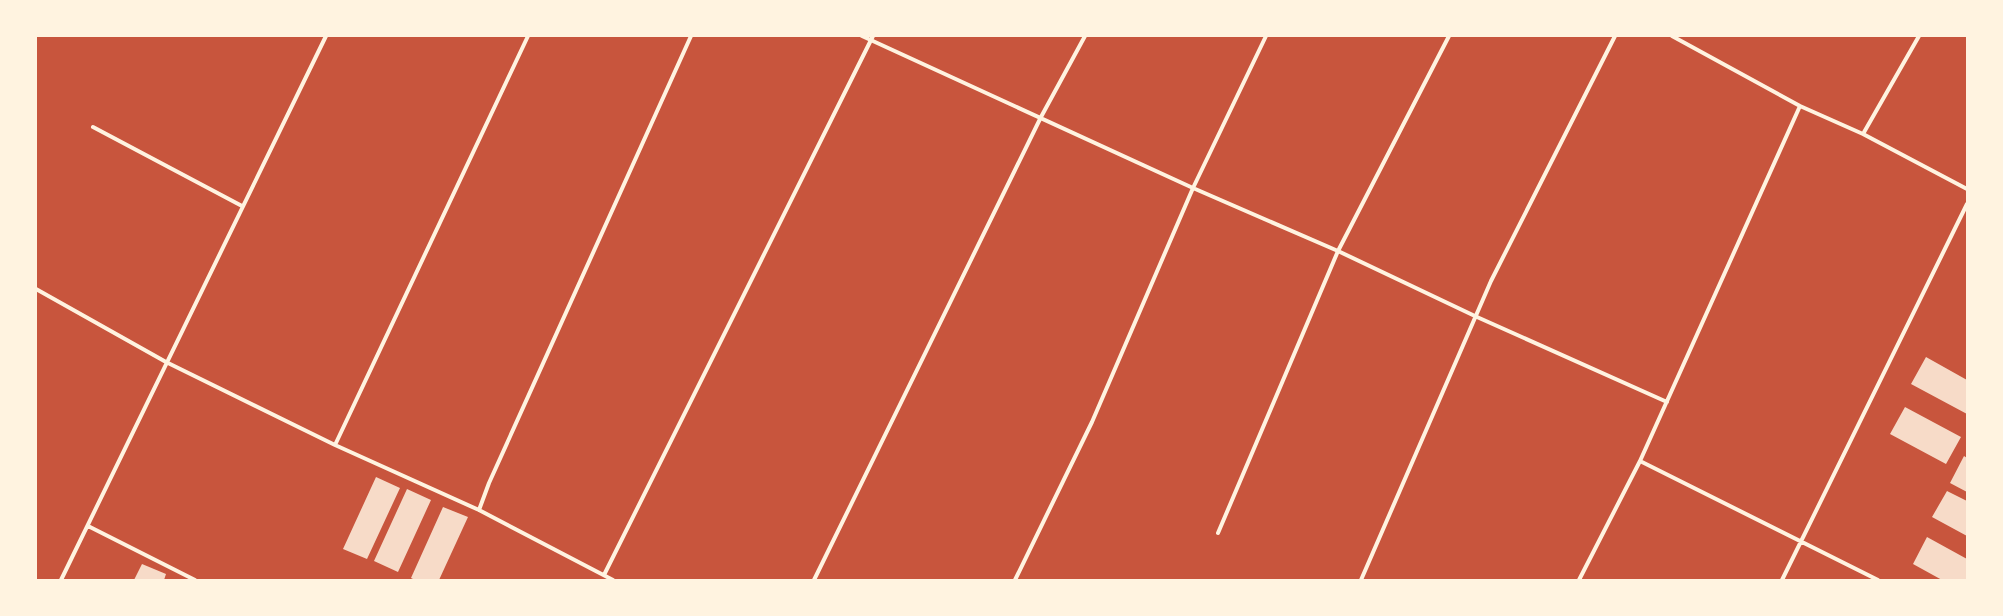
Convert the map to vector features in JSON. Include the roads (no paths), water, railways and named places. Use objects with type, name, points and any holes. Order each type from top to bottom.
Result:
[{"type":"street","points":[[61,580],[326,36]]},
{"type":"street","points":[[335,445],[528,36]]},
{"type":"street","points":[[480,510],[492,476],[691,36]]},
{"type":"street","points":[[862,36],[872,38],[1193,188],[1338,251],[1476,317],[1667,402]]},
{"type":"street","points":[[814,580],[1041,117],[1085,36]]},
{"type":"street","points":[[1015,580],[1092,422],[1193,188],[1266,36]]},
{"type":"street","points":[[1218,532],[1338,251],[1449,36]]},
{"type":"street","points":[[1361,580],[1491,281],[1615,36]]},
{"type":"street","points":[[1672,36],[1800,106],[1863,134],[1967,189]]},
{"type":"street","points":[[1863,134],[1920,36]]},
{"type":"street","points":[[604,575],[872,38]]},
{"type":"street","points":[[1579,580],[1640,462],[1800,106]]},
{"type":"street","points":[[93,127],[242,206]]},
{"type":"street","points":[[1782,580],[1967,204]]},
{"type":"street","points":[[36,289],[166,362],[335,445],[480,510],[613,580]]},
{"type":"street","points":[[1640,462],[1878,580]]},
{"type":"street","points":[[88,526],[195,580]]}]
